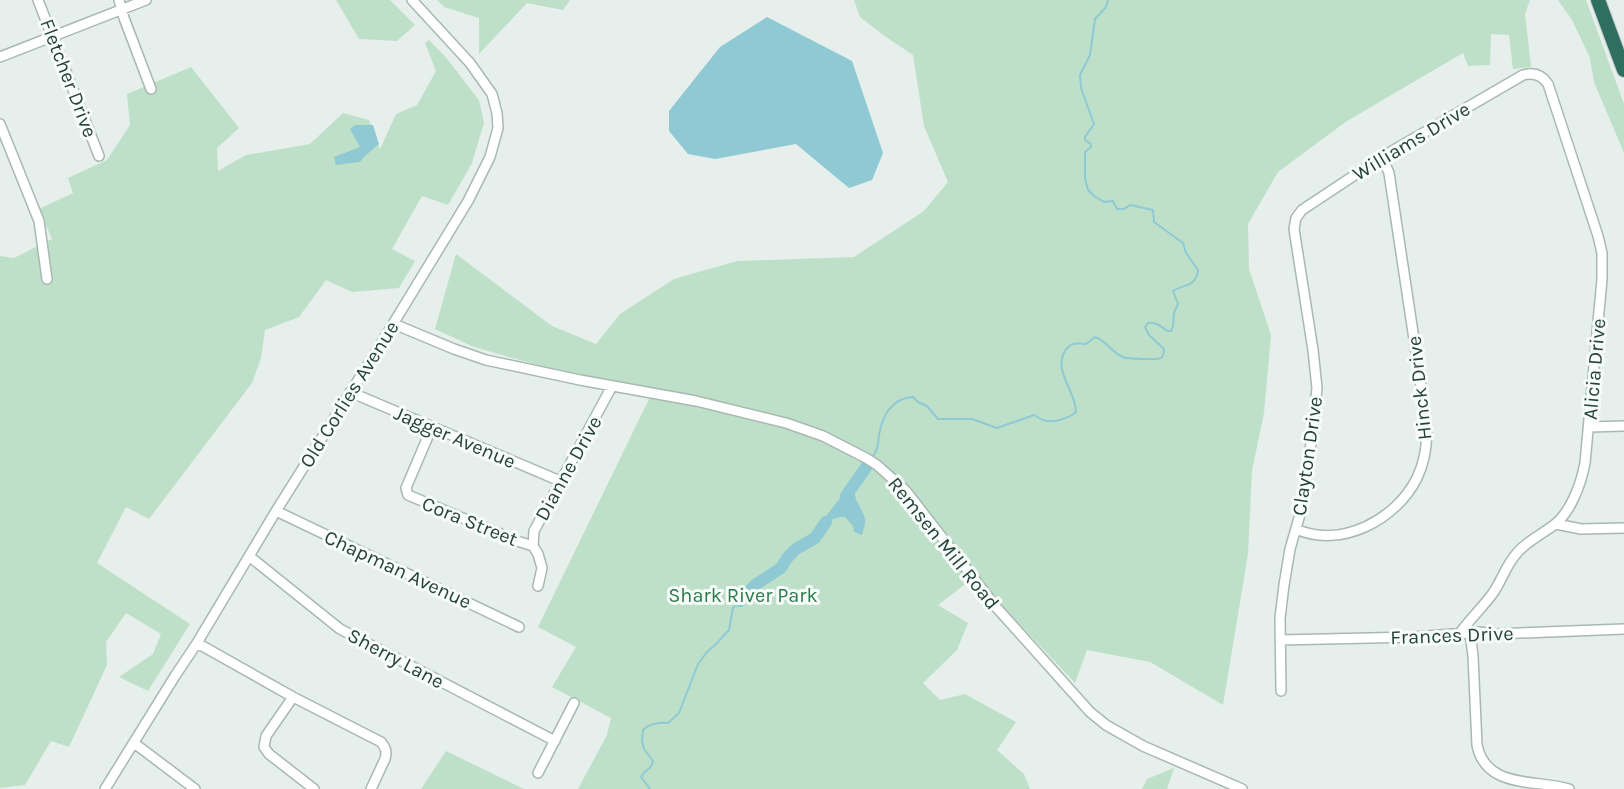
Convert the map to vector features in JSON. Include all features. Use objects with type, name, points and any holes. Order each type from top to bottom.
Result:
[{"type":"highway","points":[[1598,0],[1624,70]]},
{"type":"street","name":"Fletcher Drive","points":[[38,0],[99,156]]},
{"type":"street","points":[[0,57],[120,5],[146,0]]},
{"type":"street","name":"Old Corlies Avenue","points":[[105,789],[394,324],[481,177],[490,157],[498,128],[494,99],[480,76],[412,0]]},
{"type":"street","points":[[120,5],[151,89]]},
{"type":"street","name":"Williams Drive","points":[[1295,221],[1302,210],[1382,157],[1523,75],[1534,74]]},
{"type":"street","name":"Alicia Drive","points":[[1465,633],[1517,553],[1536,536],[1556,524],[1572,501],[1583,476],[1585,463],[1602,279],[1602,253],[1548,84],[1534,74]]},
{"type":"street","points":[[0,124],[2,135],[39,221],[47,279]]},
{"type":"street","name":"Hinck Drive","points":[[1296,529],[1306,533],[1334,535],[1355,531],[1375,522],[1392,510],[1406,494],[1417,478],[1424,457],[1427,438],[1426,419],[1389,173],[1382,157]]},
{"type":"street","name":"Clayton Drive","points":[[1281,691],[1280,618],[1290,549],[1301,511],[1317,388],[1294,229],[1295,221]]},
{"type":"street","name":"Remsen Mill Road","points":[[394,324],[486,360],[696,401],[786,423],[823,436],[866,458],[906,492],[996,607],[1090,712],[1106,725],[1143,746],[1242,789]]},
{"type":"street","name":"Dianne Drive","points":[[538,586],[541,562],[533,546],[534,531],[612,386]]},
{"type":"street","name":"Jagger Avenue","points":[[350,392],[560,481]]},
{"type":"street","points":[[1589,427],[1624,426]]},
{"type":"street","name":"Cora Street","points":[[432,427],[406,488],[408,495],[533,546]]},
{"type":"street","name":"Chapman Avenue","points":[[276,511],[519,627]]},
{"type":"street","points":[[1556,524],[1581,530],[1624,528]]},
{"type":"street","name":"Sherry Lane","points":[[249,556],[340,629],[555,741]]},
{"type":"street","name":"Frances Drive","points":[[1280,640],[1624,629]]},
{"type":"street","points":[[1465,633],[1473,656],[1477,745],[1481,758],[1497,776],[1505,780],[1557,785],[1569,789]]},
{"type":"street","points":[[197,643],[293,697],[381,742],[387,754],[386,759],[371,789]]},
{"type":"street","points":[[293,697],[266,736],[264,747],[269,754],[314,789]]},
{"type":"street","points":[[538,772],[574,703]]},
{"type":"street","points":[[134,742],[195,789]]},
{"type":"green space","points":[[336,0],[390,0],[415,25],[397,41],[359,39]]},
{"type":"green space","points":[[437,0],[570,0],[563,10],[527,3],[479,54],[479,18],[444,7]]},
{"type":"green space","name":"Shark River Park","points":[[854,0],[1530,0],[1525,14],[1531,67],[1513,69],[1509,35],[1491,34],[1490,65],[1468,66],[1463,53],[1347,121],[1278,172],[1248,224],[1249,269],[1271,335],[1264,413],[1252,471],[1248,554],[1223,705],[1150,662],[1087,650],[1075,683],[1013,617],[972,579],[938,605],[968,623],[957,650],[923,683],[940,700],[965,694],[1016,722],[997,750],[1024,774],[1030,789],[578,789],[607,735],[611,718],[552,687],[576,647],[538,627],[650,397],[474,347],[435,329],[456,254],[552,326],[596,344],[620,314],[674,279],[737,261],[854,257],[924,211],[948,182],[924,126],[913,55],[860,17]]},
{"type":"green space","points":[[1558,0],[1586,0],[1624,104],[1624,153],[1594,82],[1590,58],[1572,20]]},
{"type":"green space","points":[[429,40],[444,55],[479,100],[484,123],[472,163],[448,205],[422,196],[392,249],[415,261],[399,288],[352,292],[326,280],[299,317],[265,330],[261,358],[252,383],[149,519],[126,507],[97,563],[190,624],[148,691],[119,677],[153,654],[161,634],[126,613],[106,642],[107,665],[69,747],[51,741],[25,785],[0,788],[0,256],[14,258],[52,239],[39,209],[73,193],[68,178],[107,160],[130,125],[127,94],[191,67],[239,128],[217,148],[218,171],[246,155],[310,144],[343,113],[369,120],[380,149],[396,114],[417,105],[436,71],[425,43]]},
{"type":"green space","points":[[446,751],[524,789],[421,789]]},
{"type":"green space","points":[[1174,768],[1167,789],[1142,789],[1147,779]]},
{"type":"water","points":[[767,17],[852,61],[883,153],[872,180],[849,188],[796,144],[715,159],[688,154],[669,131],[669,111],[720,47]]},
{"type":"water","points":[[355,125],[373,125],[379,144],[360,162],[336,165],[334,157],[360,147],[350,129]]},
{"type":"water","points":[[851,484],[855,484],[856,499],[864,514],[865,525],[862,535],[854,532],[853,526],[845,517],[831,520],[819,534],[815,530]]},
{"type":"waterway","points":[[872,458],[877,450],[880,428],[889,409],[906,398],[913,397],[927,406],[938,419],[972,419],[997,428],[1034,415],[1047,421],[1056,421],[1076,412],[1062,366],[1065,351],[1070,346],[1077,343],[1086,344],[1095,337],[1123,357],[1159,359],[1163,356],[1164,349],[1149,335],[1145,327],[1148,323],[1154,323],[1171,331],[1178,304],[1173,291],[1192,283],[1198,270],[1186,253],[1183,243],[1154,222],[1153,210],[1130,205],[1124,209],[1117,209],[1113,201],[1104,202],[1094,196],[1088,190],[1085,178],[1085,152],[1091,147],[1085,137],[1094,124],[1081,88],[1080,75],[1090,55],[1095,19],[1106,7],[1108,0]]},
{"type":"waterway","points":[[846,496],[869,463]]},
{"type":"waterway","points":[[740,601],[755,585],[781,568],[796,549],[815,538],[826,522]]},
{"type":"waterway","points":[[650,789],[641,777],[653,761],[644,749],[643,730],[654,724],[668,723],[679,713],[698,664],[729,630],[733,608],[746,596],[753,585],[772,573],[819,534]]}]
